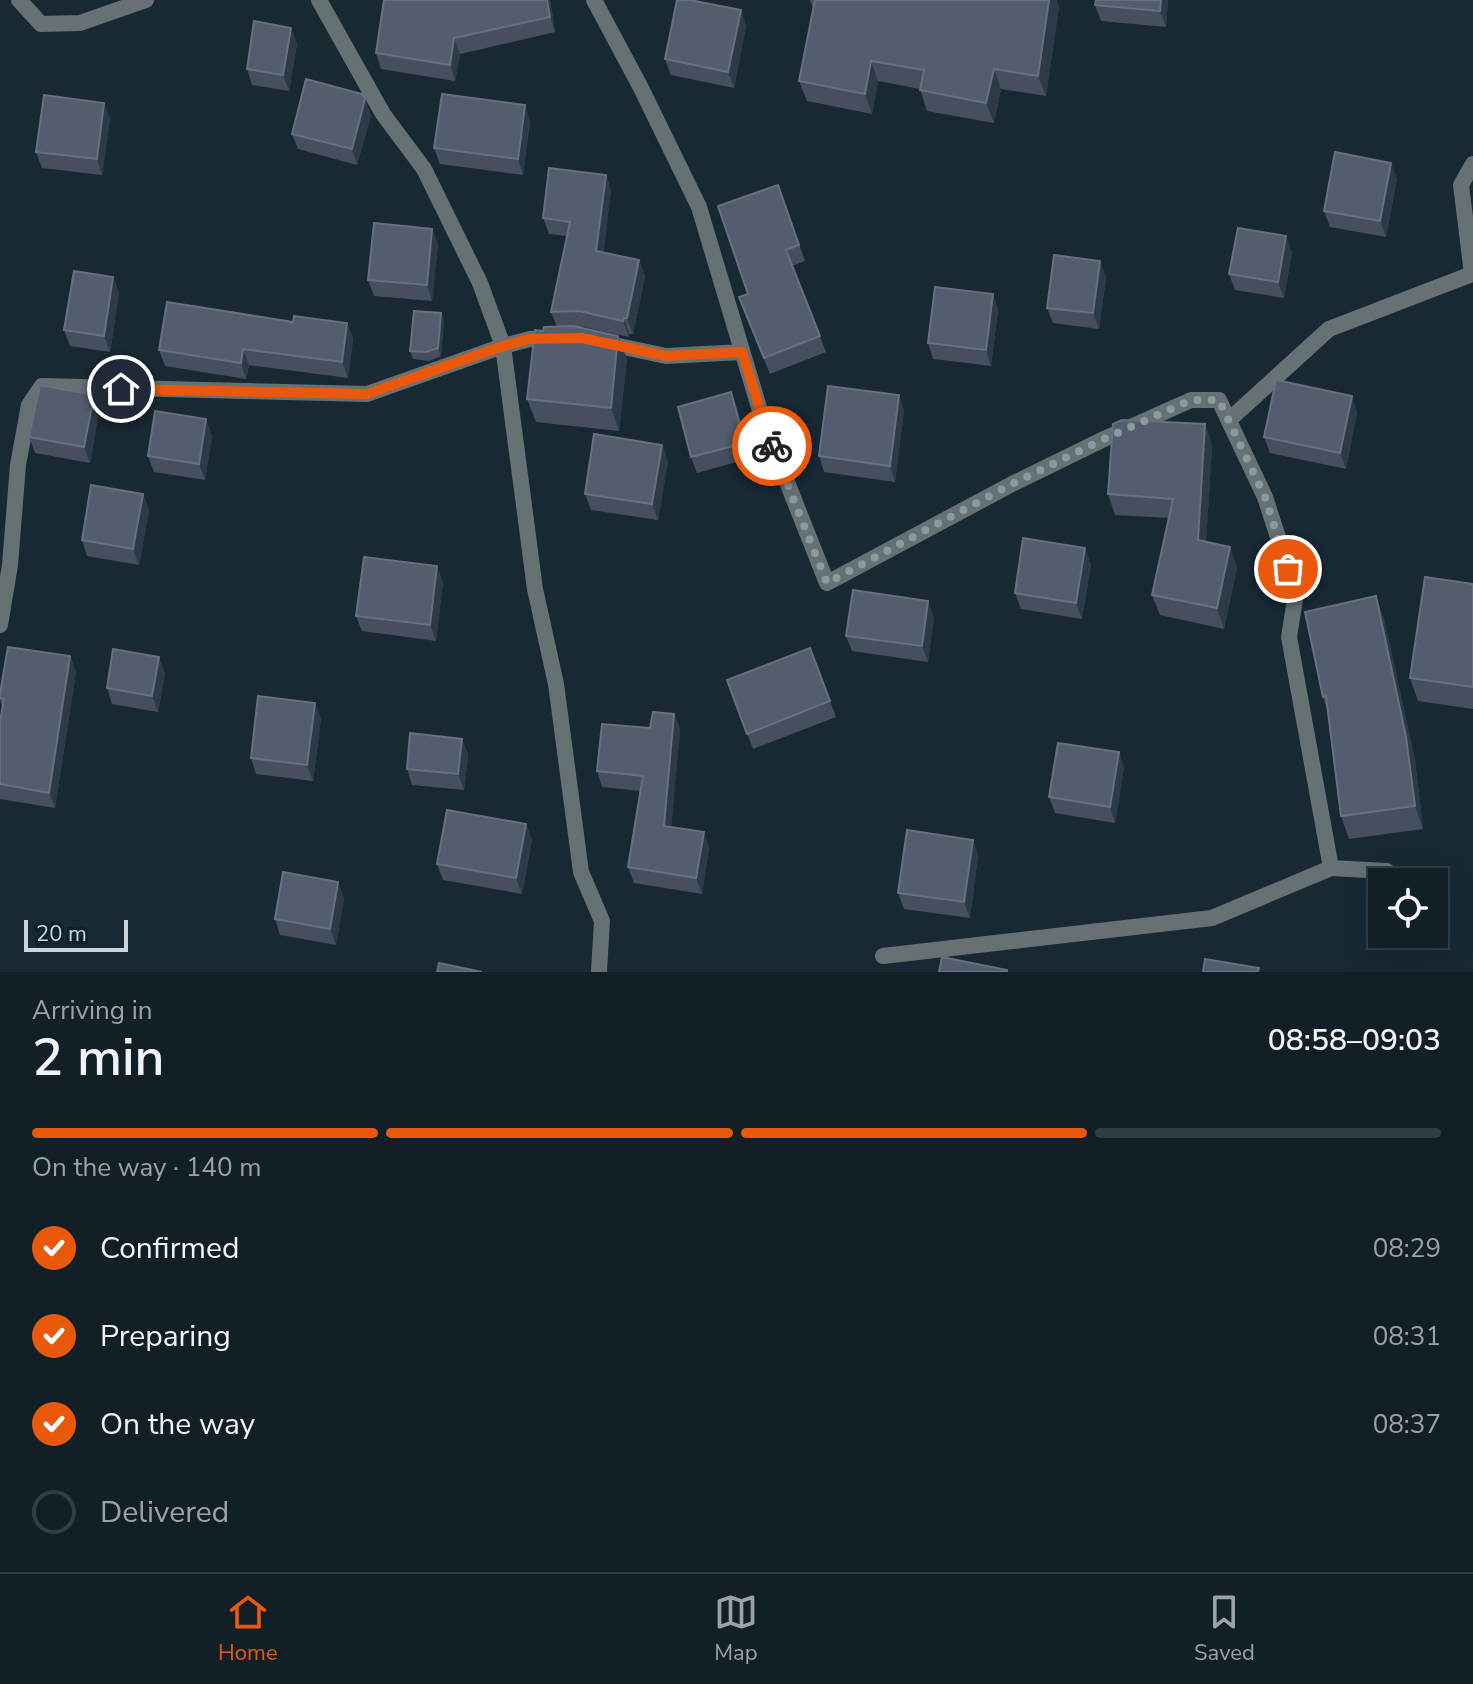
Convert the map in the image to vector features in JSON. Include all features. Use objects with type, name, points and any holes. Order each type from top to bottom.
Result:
[{"type":"street","points":[[19,0],[41,24],[80,23],[146,0]]},
{"type":"street","points":[[319,0],[383,114],[424,169],[480,283],[503,346],[535,589],[556,684],[581,872],[602,921],[599,972]]},
{"type":"street","points":[[594,0],[699,207],[764,424],[827,583],[1012,484],[1191,400],[1219,400],[1265,497],[1296,593],[1289,637],[1331,868]]},
{"type":"street","points":[[1229,420],[1329,329],[1472,274],[1461,185],[1473,164]]},
{"type":"street","points":[[0,625],[10,565],[21,450],[29,405],[42,386],[367,394],[530,339],[576,338],[666,356],[742,352]]},
{"type":"street","points":[[883,956],[1212,918],[1331,868],[1368,870]]},
{"type":"building","points":[[384,0],[547,0],[550,17],[454,38],[450,65],[376,53]]},
{"type":"building","points":[[677,0],[741,10],[728,72],[665,59]]},
{"type":"building","points":[[815,0],[1049,0],[1038,76],[994,69],[986,103],[920,90],[924,70],[871,61],[865,94],[799,81]]},
{"type":"building","points":[[1096,0],[1161,0],[1160,11],[1095,5]]},
{"type":"building","points":[[254,21],[291,28],[283,75],[247,69]]},
{"type":"building","points":[[306,79],[362,94],[365,99],[352,149],[292,134]]},
{"type":"building","points":[[442,94],[525,105],[518,159],[434,148]]},
{"type":"building","points":[[44,95],[104,103],[97,159],[36,152]]},
{"type":"building","points":[[1335,152],[1391,163],[1380,221],[1324,211]]},
{"type":"building","points":[[549,168],[606,175],[596,251],[639,260],[627,318],[623,321],[579,311],[551,312],[570,222],[543,218]]},
{"type":"building","points":[[778,185],[799,245],[786,250],[820,336],[764,358],[739,297],[748,294],[718,206]]},
{"type":"building","points":[[374,223],[432,229],[427,285],[368,280]]},
{"type":"building","points":[[1238,228],[1286,236],[1278,282],[1229,274]]},
{"type":"building","points":[[1054,255],[1100,261],[1093,313],[1047,308]]},
{"type":"building","points":[[74,271],[113,277],[104,336],[64,330]]},
{"type":"building","points":[[935,287],[993,294],[986,350],[928,343]]},
{"type":"building","points":[[167,302],[293,322],[294,316],[347,323],[342,362],[243,349],[241,363],[159,350]]},
{"type":"building","points":[[414,311],[441,313],[438,348],[426,352],[410,351]]},
{"type":"building","points":[[573,326],[618,336],[611,408],[527,399],[535,330]]},
{"type":"building","points":[[1276,380],[1352,396],[1340,453],[1264,437]]},
{"type":"building","points":[[40,385],[94,395],[84,447],[29,437]]},
{"type":"building","points":[[828,386],[899,395],[890,466],[819,456]]},
{"type":"building","points":[[731,392],[745,443],[691,457],[678,407]]},
{"type":"building","points":[[155,411],[206,419],[199,464],[148,456]]},
{"type":"building","points":[[1122,420],[1205,424],[1198,540],[1230,547],[1217,608],[1152,595],[1173,499],[1108,494],[1113,424]]},
{"type":"building","points":[[594,434],[662,445],[652,504],[585,494]]},
{"type":"building","points":[[91,485],[143,494],[133,549],[82,540]]},
{"type":"building","points":[[1023,538],[1085,548],[1076,603],[1015,593]]},
{"type":"building","points":[[364,557],[437,566],[430,625],[356,616]]},
{"type":"building","points":[[1425,577],[1473,584],[1473,687],[1410,678]]},
{"type":"building","points":[[853,590],[928,601],[922,646],[846,636]]},
{"type":"building","points":[[1376,596],[1406,737],[1415,806],[1341,816],[1326,696],[1323,697],[1305,612]]},
{"type":"building","points":[[8,647],[70,656],[49,793],[0,784],[0,721],[4,699],[0,698],[0,694]]},
{"type":"building","points":[[810,648],[830,701],[747,734],[727,680]]},
{"type":"building","points":[[113,649],[159,657],[152,696],[107,688]]},
{"type":"building","points":[[258,696],[315,703],[307,765],[251,758]]},
{"type":"building","points":[[653,712],[674,714],[664,826],[704,832],[696,878],[628,867],[643,776],[597,771],[602,724],[650,728]]},
{"type":"building","points":[[410,733],[462,739],[458,774],[407,769]]},
{"type":"building","points":[[1058,743],[1119,752],[1110,807],[1049,797]]},
{"type":"building","points":[[447,810],[526,824],[516,878],[437,864]]},
{"type":"building","points":[[907,830],[973,840],[964,902],[898,893]]},
{"type":"building","points":[[283,872],[338,882],[330,929],[275,919]]},
{"type":"building","points":[[942,957],[1007,970],[1007,972],[939,972]]},
{"type":"building","points":[[1205,959],[1259,968],[1258,972],[1203,972]]},
{"type":"building","points":[[439,963],[482,972],[437,972]]},
{"type":"way so far","points":[[772,446],[827,583],[1012,484],[1104,439],[1191,400],[1219,400],[1265,497],[1288,569]]},
{"type":"route","points":[[121,389],[367,394],[530,339],[582,338],[666,356],[742,352],[772,446]]}]
